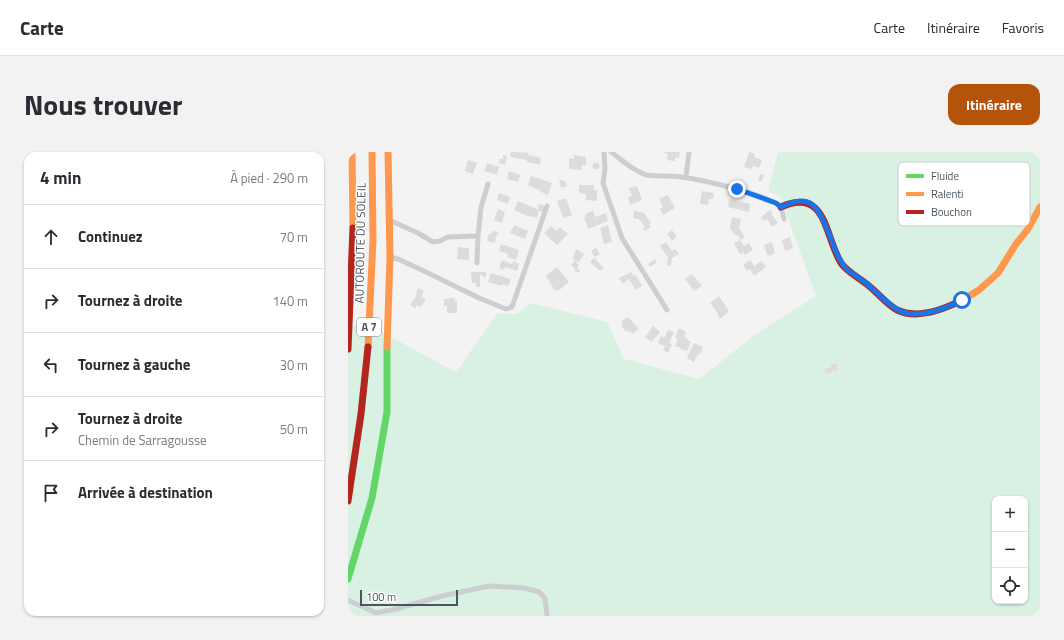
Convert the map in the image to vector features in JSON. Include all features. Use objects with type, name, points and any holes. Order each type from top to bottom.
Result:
[{"type":"main road","name":"AUTOROUTE DU SOLEIL","points":[[348,349],[353,236],[352,152]]},
{"type":"main road","name":"AUTOROUTE DU SOLEIL","points":[[348,501],[358,444],[368,348],[373,235],[372,152]]},
{"type":"main road","points":[[348,579],[372,498],[386,412],[386,329],[390,257],[388,152]]},
{"type":"main road","points":[[781,207],[799,201],[810,204],[815,208],[823,221],[839,259],[848,272],[868,284],[894,308],[910,313],[945,309],[962,300],[984,285],[1001,268],[1030,226]]},
{"type":"main road","points":[[1030,225],[1040,207]]},
{"type":"street","points":[[604,152],[603,183],[622,238],[667,310]]},
{"type":"street","points":[[611,152],[646,175],[686,178],[737,189],[776,203],[781,207],[784,219]]},
{"type":"street","points":[[686,178],[689,152]]},
{"type":"street","points":[[477,263],[481,207],[488,184]]},
{"type":"street","points":[[390,257],[398,259],[479,298],[506,309],[512,307],[547,206]]},
{"type":"street","points":[[389,220],[418,233],[433,242],[440,242],[448,237],[478,236]]},
{"type":"street","points":[[348,600],[376,612],[396,609],[442,596],[489,586],[524,588],[539,592],[545,598],[547,616]]},
{"type":"green space","points":[[778,152],[1040,152],[1040,616],[348,616],[348,325],[378,330],[456,372],[497,314],[517,314],[531,303],[607,322],[624,359],[699,379],[756,334],[816,296],[780,196],[768,191]]},
{"type":"building","points":[[511,152],[529,153],[528,155],[541,158],[540,165],[527,162],[527,160],[510,157]]},
{"type":"building","points":[[662,152],[680,152],[679,158],[675,158],[675,161],[667,160],[668,154]]},
{"type":"building","points":[[749,152],[755,154],[754,157],[762,160],[759,168],[753,166],[752,169],[744,167]]},
{"type":"building","points":[[503,155],[507,156],[505,165],[499,163],[500,159],[503,159]]},
{"type":"building","points":[[574,155],[586,157],[586,165],[582,165],[582,170],[569,169],[569,158],[574,159]]},
{"type":"building","points":[[468,160],[477,163],[473,174],[465,171]]},
{"type":"building","points":[[596,162],[600,166],[596,170],[592,166]]},
{"type":"building","points":[[487,163],[499,167],[497,175],[484,171]]},
{"type":"building","points":[[509,171],[520,175],[518,182],[507,179]]},
{"type":"building","points":[[760,174],[764,175],[762,181],[758,181]]},
{"type":"building","points":[[531,176],[552,183],[548,195],[528,185]]},
{"type":"building","points":[[559,180],[565,181],[567,186],[561,188]]},
{"type":"building","points":[[579,185],[594,185],[594,190],[597,190],[597,201],[586,200],[586,194],[579,193]]},
{"type":"building","points":[[637,186],[642,200],[630,205],[628,197],[632,196],[629,188]]},
{"type":"building","points":[[702,191],[714,193],[713,199],[709,199],[708,205],[700,204]]},
{"type":"building","points":[[499,193],[510,197],[508,204],[497,200]]},
{"type":"building","points":[[668,195],[675,208],[663,215],[660,209],[663,207],[659,199]]},
{"type":"building","points":[[566,198],[572,215],[563,218],[557,201]]},
{"type":"building","points":[[729,199],[750,204],[749,212],[728,207]]},
{"type":"building","points":[[518,201],[539,210],[537,218],[530,217],[514,210]]},
{"type":"building","points":[[539,204],[545,206],[543,212],[539,211]]},
{"type":"building","points":[[498,209],[505,212],[502,223],[494,220]]},
{"type":"building","points":[[770,210],[778,223],[772,227],[767,219],[764,221],[761,217]]},
{"type":"building","points":[[593,211],[595,217],[606,213],[608,221],[588,229],[584,217],[586,217],[585,214]]},
{"type":"building","points":[[634,211],[644,213],[651,223],[649,225],[651,227],[645,231],[643,228],[645,227],[639,219],[633,218]]},
{"type":"building","points":[[732,217],[741,219],[739,228],[745,237],[741,240],[730,228]]},
{"type":"building","points":[[514,225],[528,231],[525,239],[510,233]]},
{"type":"building","points":[[608,225],[612,242],[604,244],[600,228]]},
{"type":"building","points":[[551,226],[557,231],[560,227],[568,234],[557,245],[544,233]]},
{"type":"building","points":[[672,230],[677,237],[672,241],[667,234]]},
{"type":"building","points":[[493,231],[498,232],[495,243],[487,241],[489,234],[492,234]]},
{"type":"building","points":[[790,237],[793,248],[785,251],[782,240]]},
{"type":"building","points":[[740,240],[744,246],[749,243],[753,250],[745,255],[743,252],[740,254],[734,244]]},
{"type":"building","points":[[666,242],[672,251],[675,249],[679,254],[672,258],[671,266],[667,265],[668,258],[660,246]]},
{"type":"building","points":[[772,242],[775,253],[769,256],[767,255],[764,245]]},
{"type":"building","points":[[501,244],[519,250],[516,260],[507,257],[508,254],[499,251]]},
{"type":"building","points":[[458,247],[469,248],[469,260],[457,259]]},
{"type":"building","points":[[596,248],[600,254],[595,257],[591,251]]},
{"type":"building","points":[[576,249],[584,254],[579,262],[577,261],[576,263],[579,265],[577,269],[580,270],[579,273],[574,270],[575,268],[571,265],[575,260],[573,259]]},
{"type":"building","points":[[594,258],[604,268],[600,271],[590,262]]},
{"type":"building","points":[[655,259],[657,262],[650,267],[648,264]]},
{"type":"building","points":[[502,260],[512,264],[513,261],[519,264],[517,271],[505,267],[504,270],[499,268]]},
{"type":"building","points":[[750,260],[754,266],[762,261],[766,267],[754,276],[750,269],[747,271],[743,265]]},
{"type":"building","points":[[557,267],[569,282],[558,291],[555,291],[546,276]]},
{"type":"building","points":[[471,272],[487,273],[485,278],[480,275],[480,287],[476,287],[476,283],[472,283]]},
{"type":"building","points":[[631,272],[634,276],[636,275],[642,286],[636,290],[629,279],[623,284],[619,278]]},
{"type":"building","points":[[491,273],[511,279],[508,286],[488,282]]},
{"type":"building","points":[[692,274],[702,286],[694,291],[685,279]]},
{"type":"building","points":[[418,288],[424,291],[421,297],[426,299],[421,307],[417,305],[415,308],[410,305],[417,295],[415,294]]},
{"type":"building","points":[[719,296],[729,311],[720,319],[718,316],[719,315],[710,303]]},
{"type":"building","points":[[455,298],[455,301],[457,301],[457,313],[447,313],[447,306],[444,306],[444,299]]},
{"type":"building","points":[[628,317],[639,329],[632,334],[630,331],[625,331],[621,325],[623,324],[621,321]]},
{"type":"building","points":[[653,326],[660,332],[651,342],[645,337]]},
{"type":"building","points":[[679,328],[686,332],[684,337],[691,342],[687,351],[675,346],[678,339],[675,337]]},
{"type":"building","points":[[668,330],[674,332],[669,343],[672,344],[668,353],[663,350],[665,346],[658,343],[661,336],[664,338]]},
{"type":"building","points":[[694,343],[703,347],[700,354],[698,353],[694,362],[687,358]]},
{"type":"building","points":[[831,364],[837,364],[837,371],[825,373],[825,368],[831,368]]},
{"type":"traffic: fast","points":[[348,579],[372,498],[387,412],[387,347]]},
{"type":"traffic: slow","points":[[352,152],[353,228]]},
{"type":"traffic: slow","points":[[368,347],[373,240],[372,152]]},
{"type":"traffic: slow","points":[[387,347],[390,257],[388,152]]},
{"type":"traffic: slow","points":[[1030,225],[1040,207]]},
{"type":"traffic: slow","points":[[964,299],[979,290],[998,273],[1016,244],[1030,226]]},
{"type":"traffic: jam","points":[[781,207],[796,203],[807,203],[816,209],[822,217],[835,252],[841,263],[847,270],[866,283],[889,305],[897,310],[905,313],[922,314],[940,310],[964,299]]},
{"type":"traffic: jam","points":[[348,349],[353,228]]},
{"type":"traffic: jam","points":[[348,501],[361,414],[368,347]]},
{"type":"route","points":[[737,189],[776,203],[781,207],[799,201],[810,204],[815,208],[823,221],[839,259],[848,272],[868,284],[894,308],[910,313],[937,311],[952,306],[962,300]]}]
